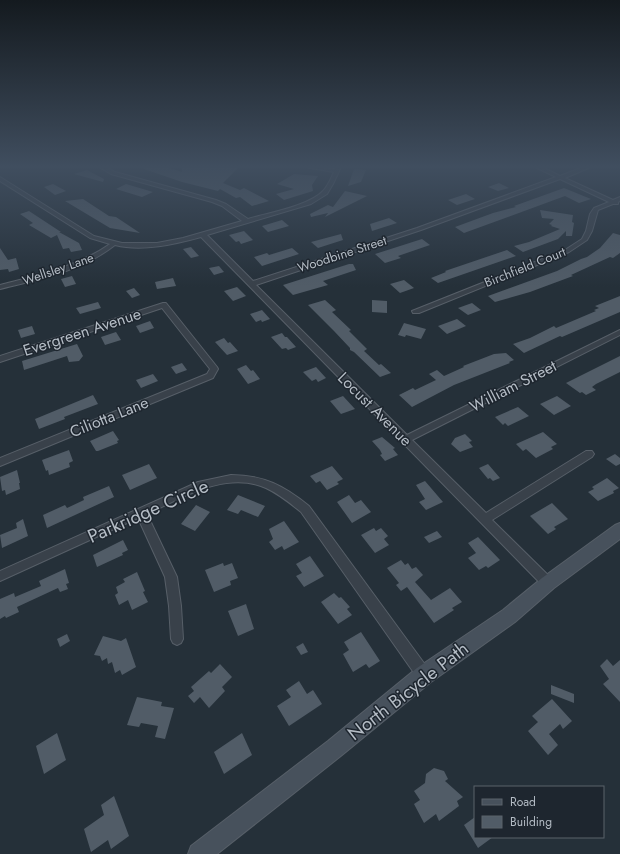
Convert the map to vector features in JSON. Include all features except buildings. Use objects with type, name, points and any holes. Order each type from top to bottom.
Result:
[{"type":"street","points":[[44,207],[92,237],[113,244],[134,246],[157,245],[202,234],[292,207]]},
{"type":"street","points":[[227,207],[246,221]]},
{"type":"street","name":"Woodbine Street","points":[[252,284],[419,229],[481,207]]},
{"type":"street","name":"Birchfield Court","points":[[416,311],[567,251],[584,240],[589,231],[593,214],[596,209],[601,207]]},
{"type":"street","name":"Locust Avenue","points":[[202,234],[548,583]]},
{"type":"street","name":"Wellsley Lane","points":[[0,287],[78,265],[97,256],[113,244]]},
{"type":"street","name":"Evergreen Avenue","points":[[0,359],[163,305],[214,369]]},
{"type":"street","name":"William Street","points":[[405,440],[620,332]]},
{"type":"street","name":"Ciliotta Lane","points":[[0,462],[210,376],[214,369]]},
{"type":"street","points":[[485,519],[589,454]]},
{"type":"street","name":"Parkridge Circle","points":[[0,576],[182,493],[220,479],[239,478],[255,480],[271,485],[288,494],[305,509],[424,675]]},
{"type":"street","points":[[141,513],[171,577],[176,606],[177,639]]},
{"type":"street","name":"North Bicycle Path","points":[[199,854],[335,748],[424,675],[509,616],[548,583],[620,530]]}]
